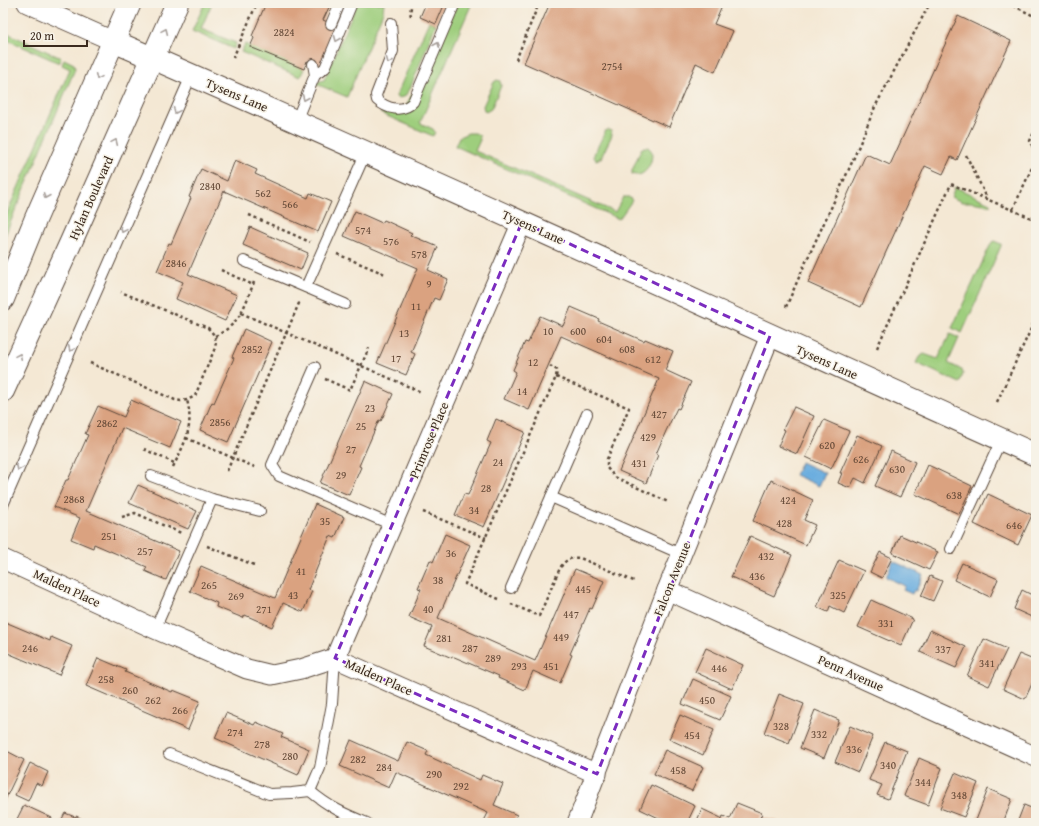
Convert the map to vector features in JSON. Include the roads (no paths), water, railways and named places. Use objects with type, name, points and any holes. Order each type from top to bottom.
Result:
[{"type":"street","name":"Tysens Lane","points":[[28,3],[366,152],[1036,455]]},
{"type":"street","points":[[3,299],[7,276],[48,190],[130,3]]},
{"type":"street","name":"Hylan Boulevard","points":[[3,391],[177,3]]},
{"type":"street","name":"Primrose Place","points":[[335,658],[522,222]]},
{"type":"street","name":"Falcon Avenue","points":[[577,823],[681,554],[770,336]]},
{"type":"street","name":"Malden Place","points":[[3,559],[155,629],[247,669],[272,675],[301,669],[335,658],[596,774]]},
{"type":"street","name":"Penn Avenue","points":[[667,590],[1036,757]]},
{"type":"lane","points":[[331,24],[340,3]]},
{"type":"lane","points":[[296,121],[315,75],[325,68],[352,3]]},
{"type":"lane","points":[[391,23],[393,51],[376,95],[377,100],[381,104],[399,109],[406,108],[413,102],[455,3]]},
{"type":"lane","points":[[313,64],[315,75]]},
{"type":"lane","points":[[3,505],[191,76]]},
{"type":"lane","points":[[306,287],[366,152]]},
{"type":"lane","points":[[244,261],[345,304]]},
{"type":"lane","points":[[314,370],[272,465],[279,476],[392,525]]},
{"type":"lane","points":[[511,588],[587,414]]},
{"type":"lane","points":[[951,550],[1001,440]]},
{"type":"lane","points":[[151,476],[212,499],[260,511]]},
{"type":"lane","points":[[551,497],[681,554]]},
{"type":"lane","points":[[155,629],[212,499]]},
{"type":"lane","points":[[310,790],[320,768],[331,711],[335,658]]},
{"type":"lane","points":[[169,754],[269,794],[292,793],[310,790]]},
{"type":"lane","points":[[310,790],[323,802],[341,812],[367,823]]},
{"type":"water","points":[[801,462],[825,473],[819,486],[795,475]]},
{"type":"water","points":[[893,561],[923,575],[916,591],[914,590],[912,594],[903,590],[905,586],[886,577]]}]
